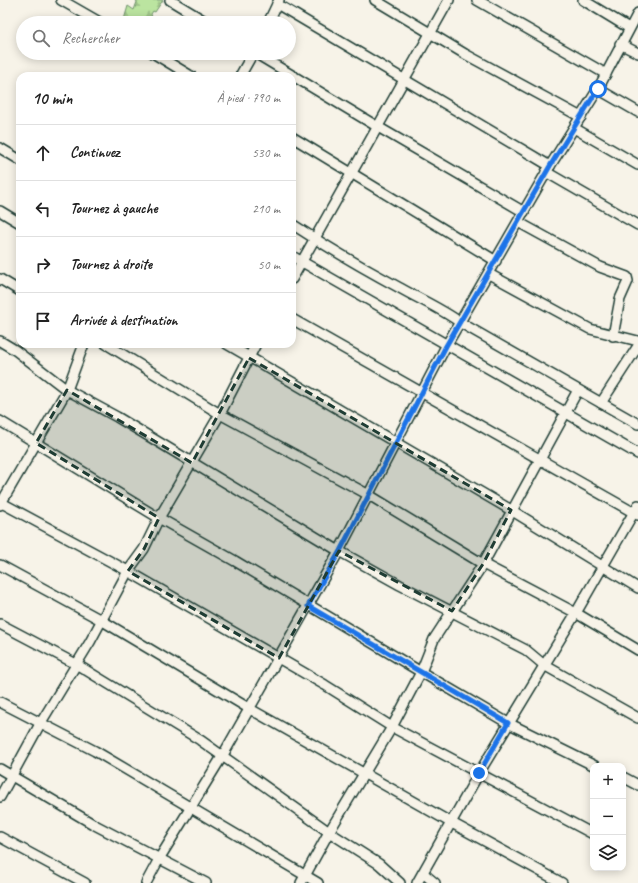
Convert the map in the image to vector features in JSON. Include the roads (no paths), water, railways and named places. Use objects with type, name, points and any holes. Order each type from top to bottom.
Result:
[{"type":"street","points":[[60,0],[89,16]]},
{"type":"street","points":[[170,0],[196,16]]},
{"type":"street","points":[[375,0],[464,54],[581,117]]},
{"type":"street","points":[[296,271],[316,239],[351,172],[449,0]]},
{"type":"street","points":[[477,0],[606,74]]},
{"type":"street","points":[[583,0],[629,28]]},
{"type":"street","points":[[271,16],[278,2],[638,226]]},
{"type":"street","points":[[146,883],[250,709],[340,551],[446,346],[461,323],[548,169],[598,89],[620,44],[638,13]]},
{"type":"street","points":[[620,44],[638,53]]},
{"type":"street","points":[[165,60],[185,72]]},
{"type":"street","points":[[242,72],[250,60]]},
{"type":"street","points":[[266,60],[286,72]]},
{"type":"street","points":[[296,78],[524,212]]},
{"type":"street","points":[[598,89],[638,112]]},
{"type":"street","points":[[574,128],[638,165]]},
{"type":"street","points":[[296,139],[496,261]]},
{"type":"street","points":[[0,148],[16,158]]},
{"type":"street","points":[[0,211],[16,221]]},
{"type":"street","points":[[518,222],[600,267],[627,277],[628,281],[620,299],[613,336]]},
{"type":"street","points":[[296,226],[401,288],[445,311],[461,323],[638,424]]},
{"type":"street","points":[[296,259],[446,346],[638,454]]},
{"type":"street","points":[[489,274],[590,329],[613,336],[638,341]]},
{"type":"street","points":[[0,279],[16,289]]},
{"type":"street","points":[[296,321],[636,511],[576,613],[508,723],[450,822],[417,883]]},
{"type":"street","points":[[0,341],[15,350],[67,390],[117,417],[340,551],[400,585],[526,650],[544,665],[638,718]]},
{"type":"street","points":[[601,403],[638,346]]},
{"type":"street","points":[[83,348],[67,390],[1,503],[128,570],[325,685],[392,727],[590,832]]},
{"type":"street","points":[[113,348],[220,414],[368,495],[483,564],[576,613],[638,650]]},
{"type":"street","points":[[233,348],[511,510],[603,568],[638,588]]},
{"type":"street","points":[[0,797],[128,570],[144,548],[159,518],[220,414],[254,348]]},
{"type":"street","points":[[304,879],[329,832],[392,727],[421,672],[434,640],[483,564],[564,412],[578,390]]},
{"type":"street","points":[[0,421],[159,518],[235,561],[308,606],[508,723],[590,764]]},
{"type":"street","points":[[0,565],[101,620],[250,709],[364,772],[450,822],[562,883]]},
{"type":"street","points":[[0,624],[76,664],[223,755],[329,832],[378,864],[400,883]]},
{"type":"street","points":[[0,702],[40,724],[95,751],[304,879],[318,883]]},
{"type":"street","points":[[0,769],[93,824],[206,883]]},
{"type":"street","points":[[626,779],[638,785]]},
{"type":"street","points":[[0,837],[85,883]]},
{"type":"street","points":[[423,873],[435,883]]}]
